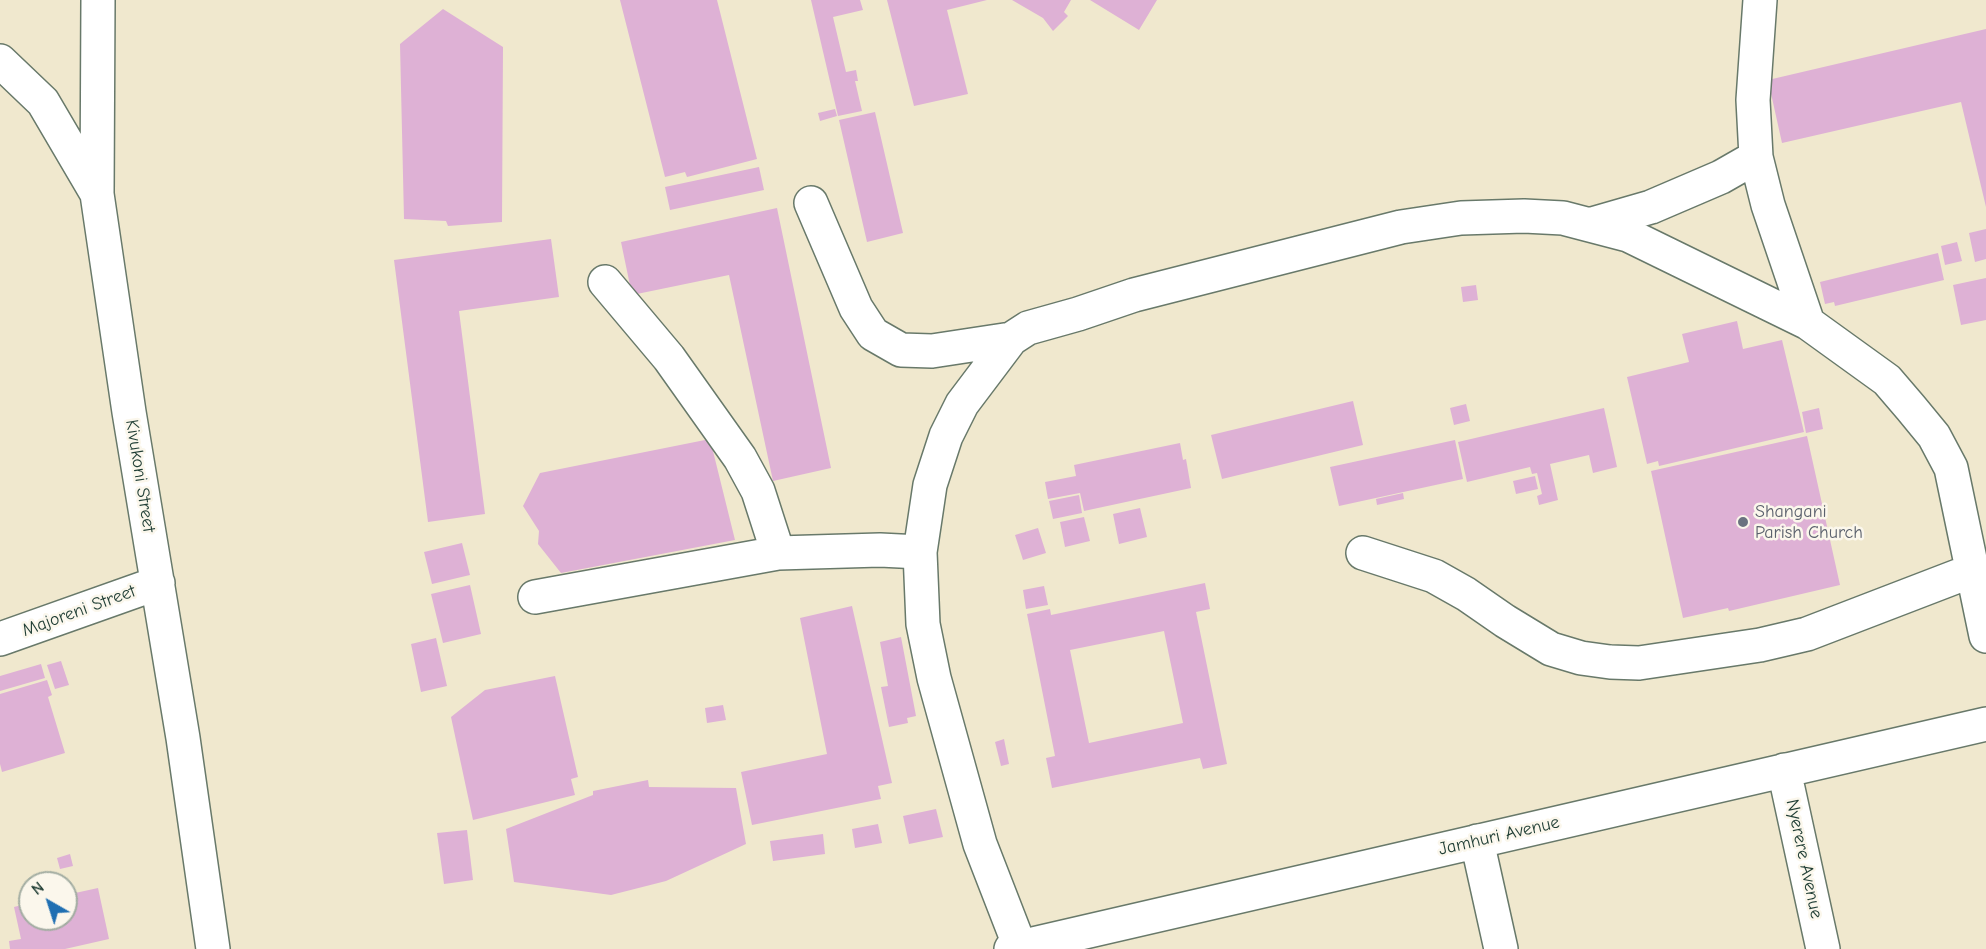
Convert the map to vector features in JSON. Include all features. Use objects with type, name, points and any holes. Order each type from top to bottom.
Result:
[{"type":"street","name":"Kivukoni Street","points":[[98,0],[98,194],[129,412],[183,738],[213,949]]},
{"type":"street","points":[[1760,0],[1753,100],[1756,157],[1768,205],[1808,323]]},
{"type":"street","points":[[0,62],[43,102],[98,194]]},
{"type":"street","points":[[1592,224],[1651,207],[1721,177],[1756,157]]},
{"type":"street","points":[[811,203],[856,308],[873,334],[901,350],[932,351],[1011,339]]},
{"type":"street","points":[[1016,948],[980,844],[934,678],[923,624],[920,552],[930,485],[946,436],[962,404],[1011,339],[1028,328],[1134,295],[1401,226],[1461,218],[1524,216],[1563,218],[1628,235],[1808,323],[1887,380],[1934,436],[1951,468],[1986,636]]},
{"type":"street","points":[[604,282],[669,358],[740,458],[758,491],[778,553]]},
{"type":"street","points":[[535,597],[778,553],[880,550],[920,552]]},
{"type":"street","points":[[1363,553],[1434,576],[1551,649],[1581,658],[1619,663],[1639,663],[1738,649],[1807,634],[1971,571]]},
{"type":"street","name":"Majoreni Street","points":[[0,639],[158,583]]},
{"type":"street","name":"Jamhuri Avenue","points":[[1016,948],[1986,724]]},
{"type":"street","name":"Nyerere Avenue","points":[[1784,770],[1823,949]]},
{"type":"street","points":[[1477,841],[1501,949]]},
{"type":"building","points":[[620,0],[717,0],[757,159],[687,177],[685,172],[665,177]]},
{"type":"building","points":[[811,0],[860,0],[863,10],[833,17],[846,72],[856,70],[858,81],[855,81],[862,111],[838,116]]},
{"type":"building","points":[[887,0],[987,0],[947,10],[968,94],[914,106]]},
{"type":"building","points":[[1012,0],[1071,0],[1064,12],[1068,16],[1053,31],[1043,18]]},
{"type":"building","points":[[1090,0],[1157,0],[1139,30]]},
{"type":"building","points":[[443,9],[503,47],[502,222],[448,226],[446,221],[404,219],[400,44]]},
{"type":"building","points":[[1986,29],[1986,207],[1961,102],[1782,143],[1768,80]]},
{"type":"building","points":[[835,109],[837,116],[820,121],[818,113]]},
{"type":"building","points":[[875,112],[903,233],[867,242],[839,120]]},
{"type":"building","points":[[759,167],[764,190],[670,210],[665,187]]},
{"type":"building","points":[[777,208],[831,468],[773,481],[729,275],[632,295],[621,242]]},
{"type":"building","points":[[1986,229],[1986,259],[1975,262],[1969,233]]},
{"type":"building","points":[[551,239],[559,297],[459,311],[485,514],[428,522],[394,260]]},
{"type":"building","points":[[1957,242],[1962,261],[1945,265],[1941,246]]},
{"type":"building","points":[[1938,253],[1944,280],[1835,306],[1834,302],[1825,304],[1820,282]]},
{"type":"building","points":[[1986,278],[1986,320],[1961,325],[1953,285]]},
{"type":"building","points":[[1476,285],[1478,300],[1463,302],[1461,287]]},
{"type":"building","points":[[1737,321],[1743,349],[1782,340],[1804,432],[1659,466],[1658,461],[1647,464],[1627,377],[1689,362],[1682,334]]},
{"type":"building","points":[[1353,401],[1363,445],[1222,479],[1211,435]]},
{"type":"building","points":[[1466,404],[1470,421],[1454,425],[1450,408]]},
{"type":"building","points":[[1604,408],[1617,467],[1593,473],[1589,455],[1550,464],[1558,500],[1539,505],[1537,496],[1542,494],[1537,473],[1532,474],[1530,467],[1467,482],[1458,442]]},
{"type":"building","points":[[1819,408],[1823,429],[1806,433],[1802,412]]},
{"type":"building","points":[[1807,436],[1840,585],[1729,611],[1728,608],[1683,618],[1651,471]]},
{"type":"building","points":[[710,439],[735,540],[561,573],[538,544],[539,531],[523,506],[540,473]]},
{"type":"building","points":[[1455,440],[1463,479],[1339,506],[1330,467]]},
{"type":"building","points":[[1180,443],[1183,460],[1186,459],[1191,488],[1084,511],[1080,493],[1048,499],[1045,482],[1076,476],[1074,465]]},
{"type":"building","points":[[1535,476],[1538,489],[1516,494],[1513,481]]},
{"type":"building","points":[[1403,493],[1404,499],[1377,505],[1376,499]]},
{"type":"building","points":[[1079,495],[1082,513],[1053,519],[1049,501]]},
{"type":"building","points":[[1140,508],[1147,537],[1119,544],[1113,514]]},
{"type":"building","points":[[1084,517],[1090,541],[1065,547],[1060,522]]},
{"type":"building","points":[[1038,528],[1046,553],[1023,560],[1015,535]]},
{"type":"building","points":[[462,543],[470,575],[432,584],[424,552]]},
{"type":"building","points":[[1205,583],[1210,609],[1196,612],[1227,764],[1203,769],[1200,758],[1052,788],[1046,758],[1055,756],[1027,614],[1050,609],[1051,615]],"holes":[[[1164,631],[1183,723],[1089,743],[1070,650]]]},
{"type":"building","points":[[470,585],[481,634],[443,643],[431,594]]},
{"type":"building","points":[[1044,586],[1048,605],[1026,609],[1023,590]]},
{"type":"building","points":[[852,606],[892,783],[878,786],[881,799],[752,825],[741,772],[827,754],[800,618]]},
{"type":"building","points":[[901,637],[916,716],[907,718],[908,723],[889,727],[881,687],[888,686],[880,642]]},
{"type":"building","points":[[436,638],[447,686],[421,692],[411,644]]},
{"type":"building","points":[[61,661],[69,685],[55,689],[47,665]]},
{"type":"building","points":[[41,664],[45,678],[0,691],[0,676]]},
{"type":"building","points":[[555,676],[578,777],[571,779],[575,795],[473,820],[451,717],[485,690]]},
{"type":"building","points":[[47,680],[52,695],[48,697],[65,753],[2,772],[0,694]]},
{"type":"building","points":[[723,705],[726,720],[707,723],[705,708]]},
{"type":"building","points":[[1004,739],[1009,764],[1001,766],[995,742]]},
{"type":"building","points":[[648,780],[649,787],[736,788],[746,844],[666,881],[611,895],[514,882],[506,829],[593,795],[593,791]]},
{"type":"building","points":[[936,809],[943,837],[909,844],[903,816]]},
{"type":"building","points":[[878,824],[882,843],[855,848],[852,829]]},
{"type":"building","points":[[467,830],[473,880],[444,884],[437,833]]},
{"type":"building","points":[[823,834],[825,854],[773,861],[770,841]]},
{"type":"building","points":[[70,854],[73,866],[60,869],[57,858]]},
{"type":"building","points":[[98,888],[109,939],[65,949],[10,949],[9,941],[21,939],[19,931],[78,931],[78,892]]},
{"type":"building","points":[[18,906],[18,925],[14,907]]},
{"type":"place","name":"Shangani Parish Church","points":[[1743,522]]}]
